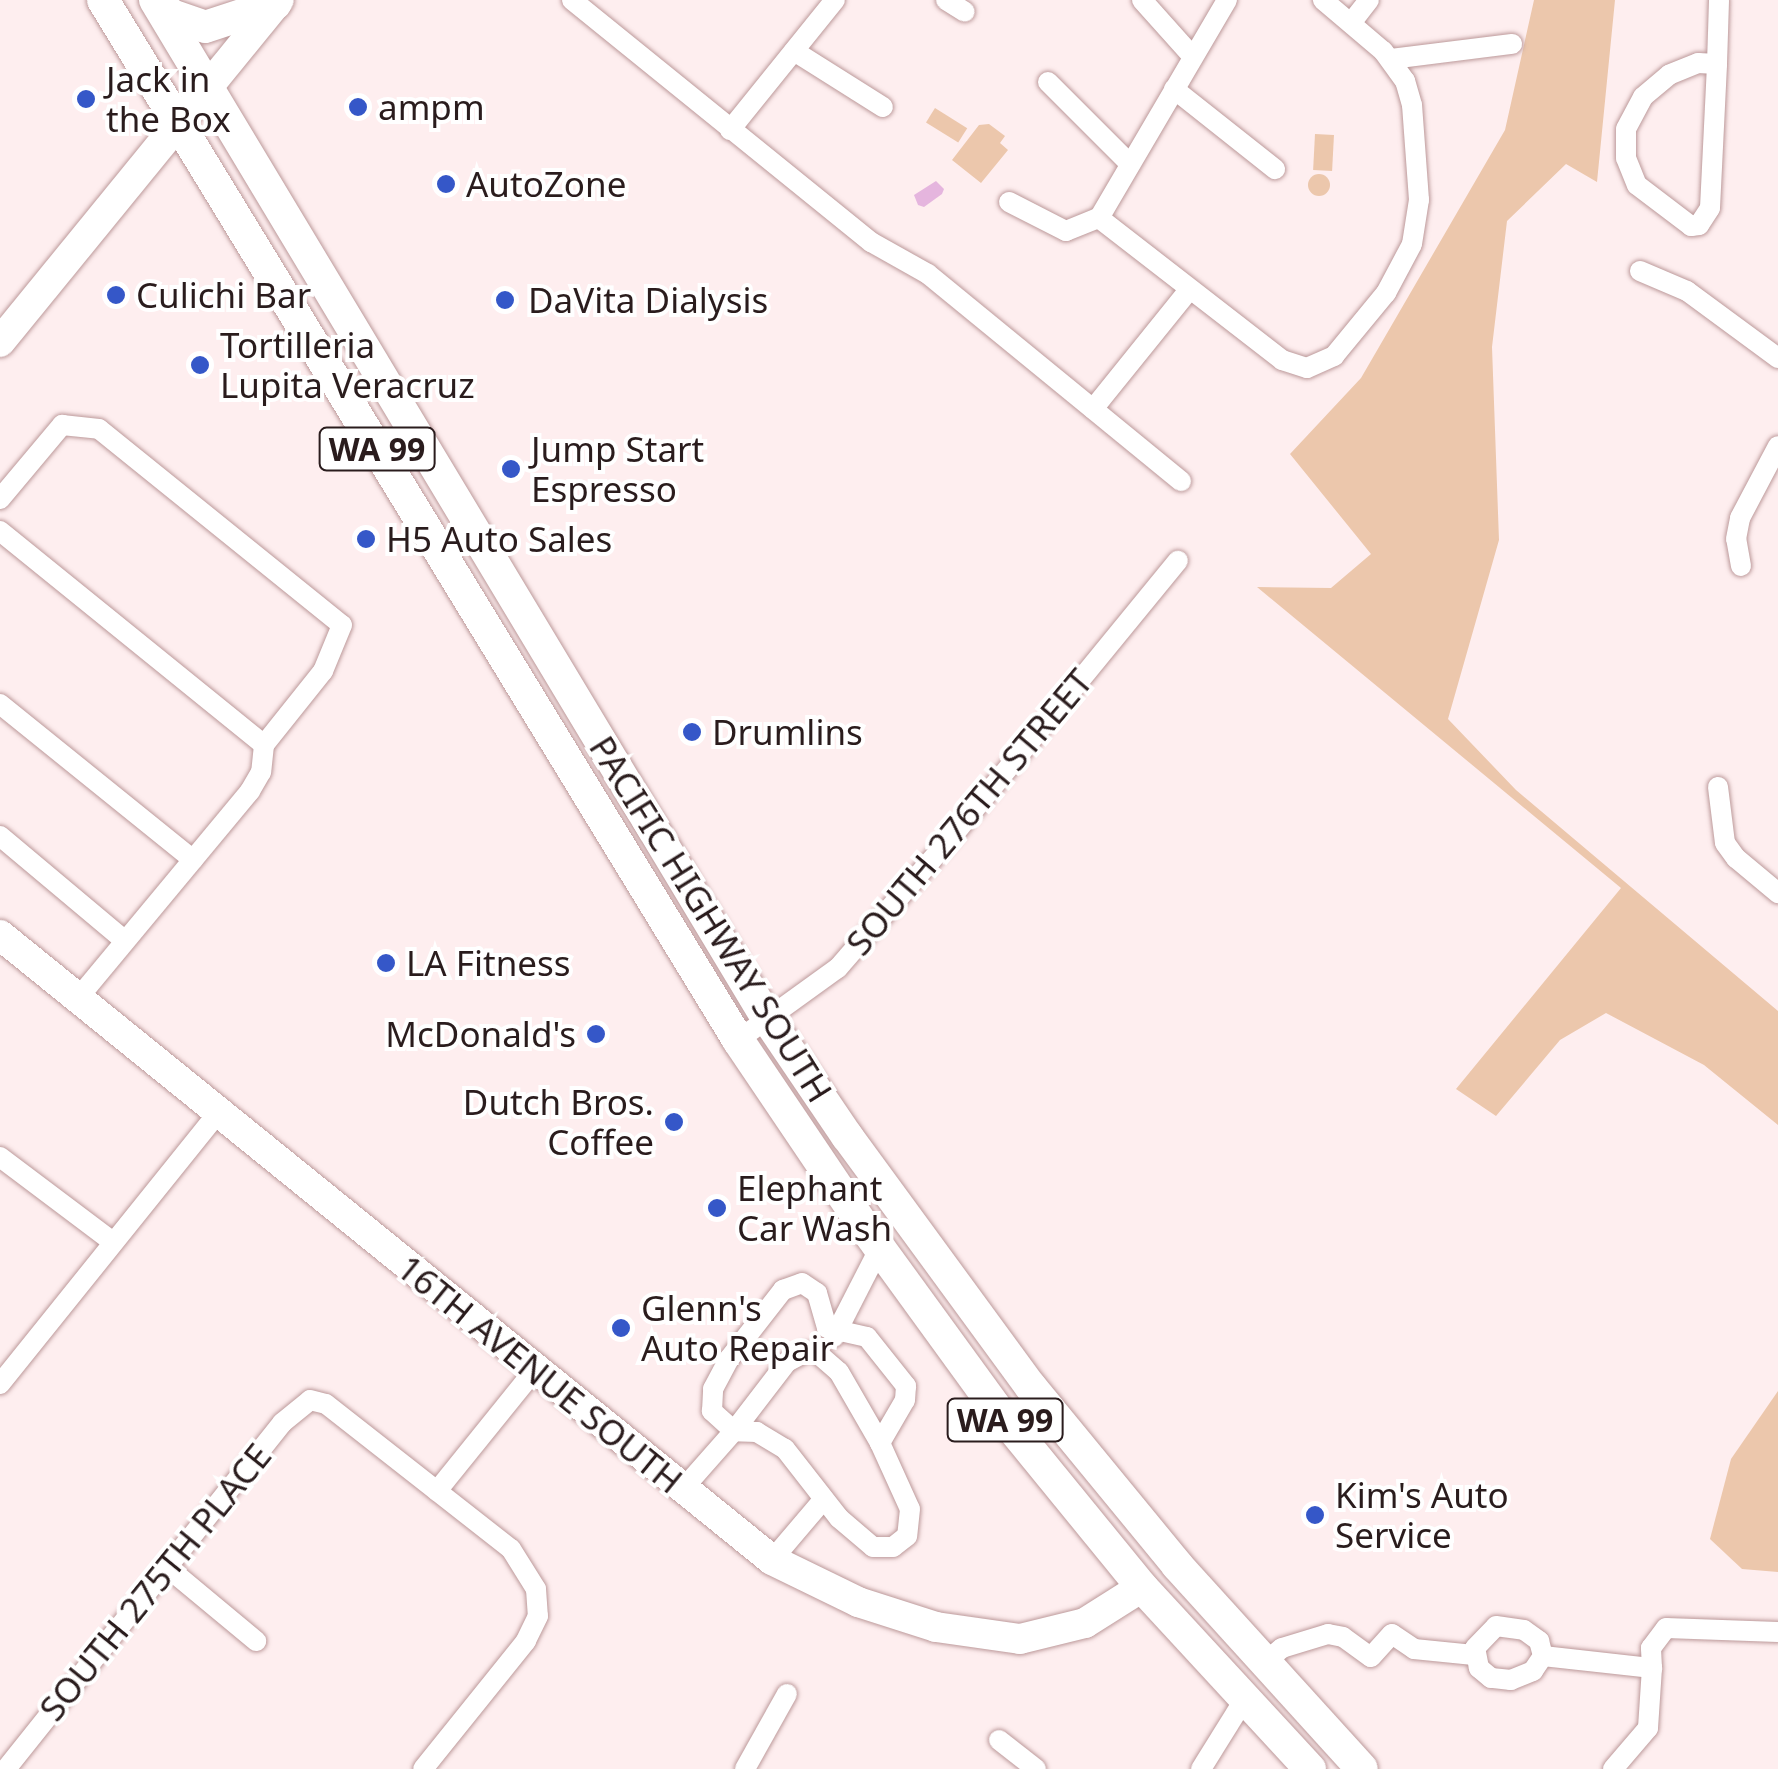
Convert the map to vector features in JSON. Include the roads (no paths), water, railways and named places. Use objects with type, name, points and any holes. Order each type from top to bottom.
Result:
[{"type":"main road","name":"PACIFIC HIGHWAY SOUTH","points":[[102,0],[738,1040],[995,1407],[1142,1587],[1310,1769]]},
{"type":"main road","name":"PACIFIC HIGHWAY SOUTH","points":[[156,0],[767,1018],[926,1247],[1031,1387],[1264,1663],[1362,1769]]},
{"type":"main road","points":[[156,0],[171,16],[205,27],[277,2]]},
{"type":"main road","points":[[0,342],[277,2]]},
{"type":"main road","name":"16TH AVENUE SOUTH","points":[[0,935],[772,1560],[858,1602],[936,1627],[1020,1639],[1084,1623],[1142,1587]]},
{"type":"main road","points":[[1142,1587],[1170,1594],[1332,1769]]},
{"type":"street","points":[[572,0],[870,242],[928,274],[1181,481]]},
{"type":"street","points":[[946,0],[966,12]]},
{"type":"street","points":[[1142,0],[1194,56]]},
{"type":"street","points":[[1009,202],[1066,231],[1098,218],[1227,0]]},
{"type":"street","points":[[1098,218],[1282,360],[1295,366],[1320,364],[1359,329],[1400,271],[1418,223],[1412,105],[1405,80],[1391,59],[1323,0]]},
{"type":"street","points":[[1351,23],[1369,0]]},
{"type":"street","points":[[1717,64],[1698,63],[1669,75],[1643,97],[1626,129],[1626,158],[1637,185],[1691,226],[1699,225],[1710,208],[1717,64],[1719,0]]},
{"type":"street","points":[[730,130],[825,4]]},
{"type":"street","points":[[1391,59],[1512,44]]},
{"type":"street","points":[[794,50],[883,107]]},
{"type":"street","points":[[1048,82],[1130,164]]},
{"type":"street","points":[[1174,89],[1275,169]]},
{"type":"street","points":[[1640,271],[1687,292],[1778,358]]},
{"type":"street","points":[[1093,409],[1190,289]]},
{"type":"street","points":[[0,499],[62,425],[99,429],[342,625],[323,671],[264,745],[262,772],[250,792],[79,997]]},
{"type":"street","points":[[1741,566],[1736,539],[1740,518],[1778,446]]},
{"type":"street","points":[[0,532],[264,745]]},
{"type":"street","name":"SOUTH 276TH STREET","points":[[738,1040],[838,968],[955,833],[1178,561]]},
{"type":"street","points":[[0,704],[194,860]]},
{"type":"street","points":[[1718,787],[1725,843],[1736,858],[1778,893]]},
{"type":"street","points":[[0,836],[124,941]]},
{"type":"street","points":[[0,1384],[219,1112]]},
{"type":"street","points":[[0,1157],[113,1242]]},
{"type":"street","points":[[824,1357],[880,1247]]},
{"type":"street","points":[[786,1449],[757,1432],[734,1431],[712,1411],[713,1389],[729,1359],[783,1290],[802,1283],[812,1286],[822,1308],[822,1323],[831,1331],[867,1337],[906,1386],[904,1400],[880,1443]]},
{"type":"street","points":[[682,1490],[734,1431],[756,1403],[798,1355],[816,1352],[839,1372],[880,1443],[910,1509],[911,1523],[902,1543],[874,1547],[824,1499],[759,1418],[756,1403]]},
{"type":"street","points":[[423,1769],[526,1641],[538,1616],[538,1596],[526,1568],[511,1549],[436,1491],[534,1370]]},
{"type":"street","name":"SOUTH 275TH PLACE","points":[[6,1769],[282,1423],[310,1400],[326,1404],[436,1491]]},
{"type":"street","points":[[772,1560],[824,1499]]},
{"type":"street","points":[[167,1566],[256,1641]]},
{"type":"street","points":[[1496,1626],[1505,1626],[1532,1636],[1543,1647],[1543,1656],[1533,1672],[1511,1680],[1490,1678],[1479,1668],[1474,1655],[1484,1635],[1496,1626]]},
{"type":"street","points":[[1613,1769],[1648,1728],[1651,1648],[1666,1628],[1778,1632]]},
{"type":"street","points":[[1264,1663],[1282,1648],[1328,1634],[1344,1637],[1371,1657],[1392,1634],[1414,1649],[1474,1655]]},
{"type":"street","points":[[1543,1656],[1652,1668]]},
{"type":"street","points":[[745,1769],[787,1694]]},
{"type":"street","points":[[1201,1769],[1244,1700]]},
{"type":"street","points":[[999,1740],[1036,1769]]},
{"type":"place","name":"Jack in the Box","points":[[86,99]]},
{"type":"place","name":"ampm","points":[[358,107]]},
{"type":"place","name":"AutoZone","points":[[446,184]]},
{"type":"place","name":"Culichi Bar","points":[[116,295]]},
{"type":"place","name":"DaVita Dialysis","points":[[505,300]]},
{"type":"place","name":"Tortilleria Lupita Veracruz","points":[[200,365]]},
{"type":"place","name":"Jump Start Espresso","points":[[511,469]]},
{"type":"place","name":"H5 Auto Sales","points":[[366,539]]},
{"type":"place","name":"Drumlins","points":[[692,732]]},
{"type":"place","name":"LA Fitness","points":[[386,963]]},
{"type":"place","name":"McDonald's","points":[[596,1034]]},
{"type":"place","name":"Dutch Bros. Coffee","points":[[674,1122]]},
{"type":"place","name":"Elephant Car Wash","points":[[717,1208]]},
{"type":"place","name":"Glenn's Auto Repair","points":[[621,1328]]},
{"type":"place","name":"Kim's Auto Service","points":[[1315,1515]]}]
